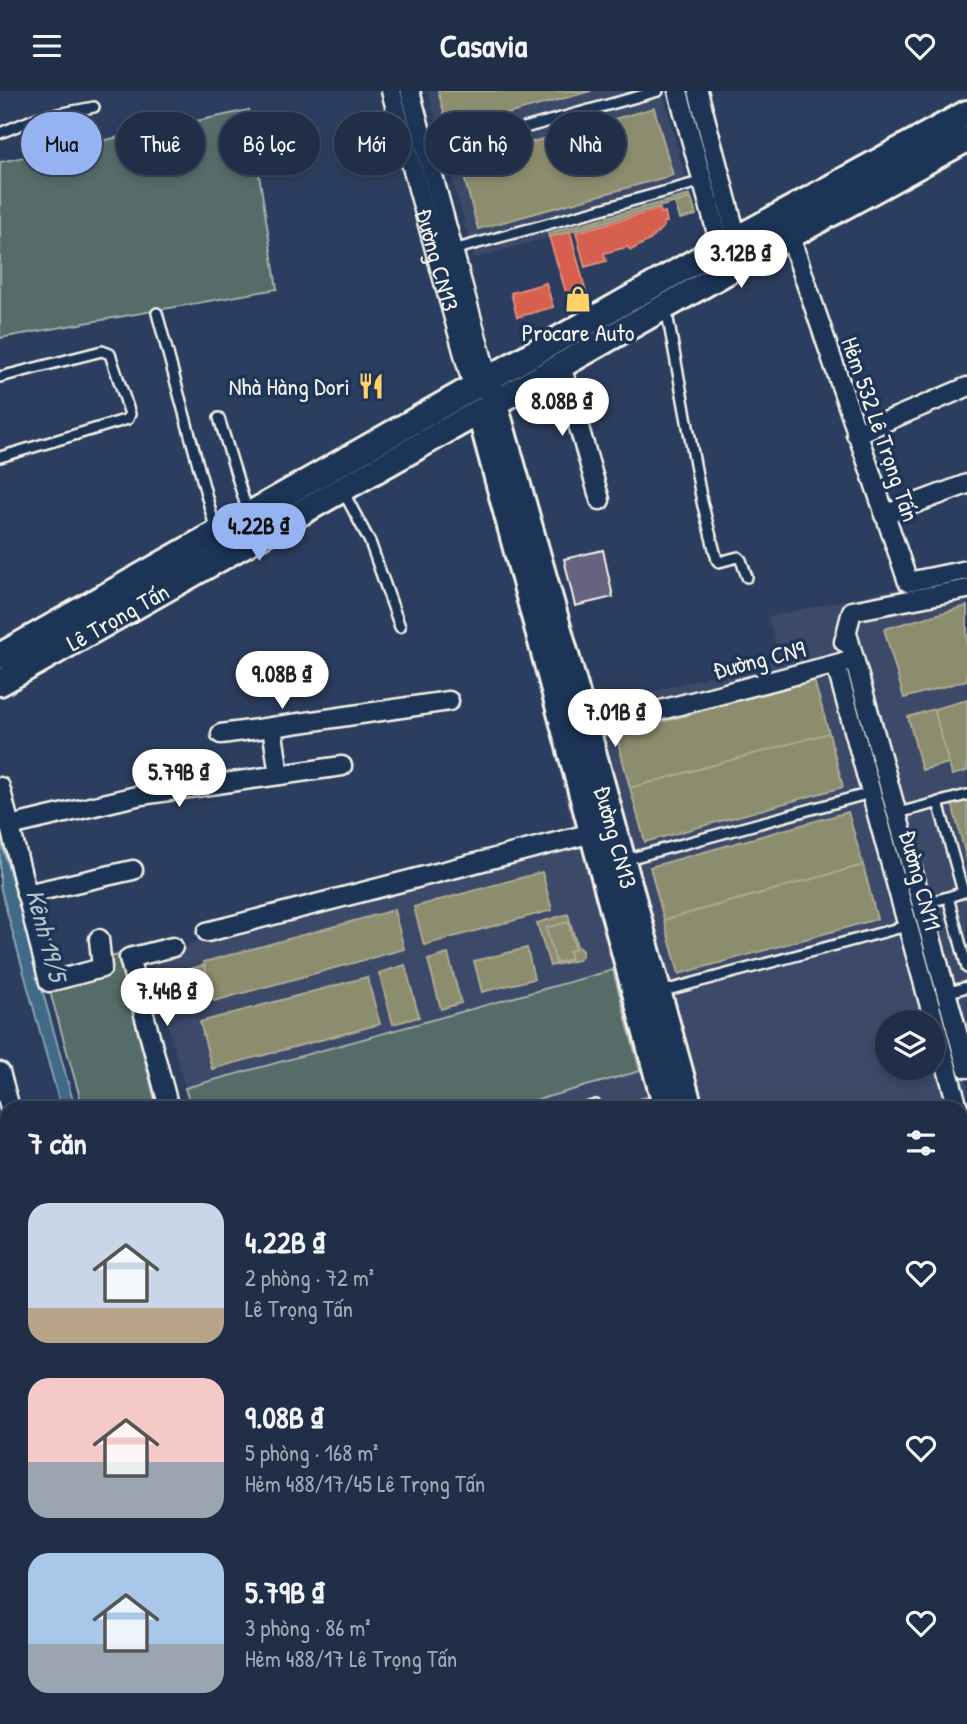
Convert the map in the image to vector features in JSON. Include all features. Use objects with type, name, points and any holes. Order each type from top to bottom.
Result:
[{"type":"main road","name":"Lê Trọng Tấn","points":[[0,656],[729,243],[967,113]]},
{"type":"main road","name":"Lê Trọng Tấn","points":[[0,683],[665,306],[967,139]]},
{"type":"main road","name":"Đường CN13","points":[[480,383],[612,864],[664,1101]]},
{"type":"main road","name":"Đường CN13","points":[[577,732],[592,833],[612,864],[659,992],[688,1101]]},
{"type":"street","name":"Đường CN13","points":[[391,91],[418,146],[453,250],[480,383]]},
{"type":"street","name":"Đường CN13","points":[[410,91],[418,146],[480,383]]},
{"type":"street","points":[[678,91],[703,181],[729,243]]},
{"type":"street","points":[[698,91],[729,243]]},
{"type":"street","name":"Hẻm 532 Lê Trọng Tấn","points":[[790,236],[908,582],[967,570]]},
{"type":"street","points":[[561,365],[600,500]]},
{"type":"street","points":[[856,434],[967,387]]},
{"type":"street","points":[[884,515],[967,484]]},
{"type":"street","name":"Đường CN9","points":[[577,732],[836,665],[852,611],[967,589]]},
{"type":"street","name":"Đường CN11","points":[[847,633],[967,1068]]},
{"type":"street","points":[[836,665],[855,659]]},
{"type":"street","name":"Đường CN11","points":[[836,665],[956,1101]]},
{"type":"street","points":[[221,734],[449,701]]},
{"type":"street","points":[[272,727],[279,775]]},
{"type":"street","points":[[10,826],[141,796],[342,767]]},
{"type":"street","points":[[0,787],[49,982],[102,968],[99,939]]},
{"type":"street","points":[[206,932],[592,833]]},
{"type":"street","points":[[26,894],[133,870]]},
{"type":"street","points":[[167,1101],[129,958],[173,947]]},
{"type":"street","points":[[0,1072],[8,1101]]},
{"type":"lane","points":[[418,146],[658,91]]},
{"type":"lane","points":[[0,133],[37,118],[94,107]]},
{"type":"lane","points":[[453,250],[703,181]]},
{"type":"lane","points":[[665,306],[702,502],[717,560],[719,562],[738,557],[747,577]]},
{"type":"lane","points":[[157,313],[216,532]]},
{"type":"lane","points":[[0,377],[102,351],[110,354],[130,414],[128,419],[0,457]]},
{"type":"lane","points":[[219,418],[249,515]]},
{"type":"lane","points":[[342,490],[370,542],[400,627]]},
{"type":"lane","points":[[612,864],[891,787]]},
{"type":"lane","points":[[898,814],[967,795]]},
{"type":"lane","points":[[659,992],[908,925],[948,897],[965,892],[938,802]]},
{"type":"lane","points":[[948,897],[967,968]]},
{"type":"lane","points":[[946,993],[967,988]]},
{"type":"shaded area","points":[[428,91],[662,91],[691,198],[474,258],[451,175],[532,175],[532,112],[434,112]]},
{"type":"shaded area","points":[[967,573],[967,1101],[189,1101],[156,984],[152,960],[200,940],[572,827],[548,721],[779,657],[768,617]]},
{"type":"shaded area","points":[[0,838],[73,1101],[59,1101],[0,886]]},
{"type":"green space","points":[[219,116],[219,175],[259,175],[277,289],[0,338],[0,162],[21,158],[21,175],[102,175],[102,141],[116,138],[116,175],[205,175],[205,119]]},
{"type":"green space","points":[[118,955],[155,1101],[81,1101],[45,974]]},
{"type":"green space","points":[[613,970],[640,1071],[533,1101],[189,1101],[185,1088]]},
{"type":"building: Cửa hàng","points":[[660,209],[661,213],[665,212],[667,222],[663,223],[664,226],[650,240],[631,250],[627,247],[604,253],[606,261],[585,267],[576,232]]},
{"type":"building: Cửa hàng","points":[[570,231],[588,300],[570,305],[549,237]]},
{"type":"building: Cửa hàng","points":[[546,283],[553,307],[517,317],[511,293]]},
{"type":"building: Công nghiệp","points":[[438,91],[591,91],[515,112],[444,112]]},
{"type":"building: Công nghiệp","points":[[654,108],[673,175],[478,229],[463,175],[532,175],[532,142],[546,138],[546,175],[626,175],[626,116]]},
{"type":"building: Công nghiệp","points":[[690,195],[691,198],[549,237],[548,233]]},
{"type":"building: Công nghiệp","points":[[691,198],[696,215],[680,219],[675,203]]},
{"type":"building: Công nghiệp","points":[[967,606],[967,680],[904,698],[884,629]]},
{"type":"building: Công nghiệp","points":[[814,680],[829,733],[630,788],[616,735]]},
{"type":"building: Công nghiệp","points":[[967,700],[967,771],[952,775],[934,709]]},
{"type":"building: Công nghiệp","points":[[934,709],[949,763],[922,770],[908,717]]},
{"type":"building: Công nghiệp","points":[[829,733],[843,787],[645,842],[630,788]]},
{"type":"building: Công nghiệp","points":[[967,800],[967,860],[952,804]]},
{"type":"building: Công nghiệp","points":[[848,812],[863,865],[664,920],[650,867]]},
{"type":"building: Công nghiệp","points":[[863,865],[877,919],[679,974],[664,920]]},
{"type":"building: Công nghiệp","points":[[542,872],[552,910],[424,945],[414,907]]},
{"type":"building: Công nghiệp","points":[[394,910],[404,949],[214,1001],[204,962]]},
{"type":"building: Công nghiệp","points":[[568,914],[582,956],[578,960],[550,966],[537,923]]},
{"type":"building: Công nghiệp","points":[[568,922],[575,949],[569,951],[571,959],[556,963],[546,928]]},
{"type":"building: Công nghiệp","points":[[527,948],[534,979],[482,992],[474,961]]},
{"type":"building: Công nghiệp","points":[[448,954],[461,1003],[441,1009],[428,960]]},
{"type":"building: Công nghiệp","points":[[204,965],[213,997],[180,1006],[172,974]]},
{"type":"building: Công nghiệp","points":[[405,965],[419,1017],[393,1024],[379,973]]},
{"type":"building: Công nghiệp","points":[[367,977],[380,1024],[212,1069],[200,1022]]},
{"type":"building: Công nghiệp","points":[[647,1097],[648,1101],[631,1101]]},
{"type":"building: Khác","points":[[603,550],[613,597],[575,606],[564,559]]},
{"type":"place","name":"Procare Auto","points":[[578,299]]},
{"type":"place","name":"Nhà Hàng Dori","points":[[371,386]]},
{"type":"water label","name":"Kênh 19/5","points":[[47,935]]}]
